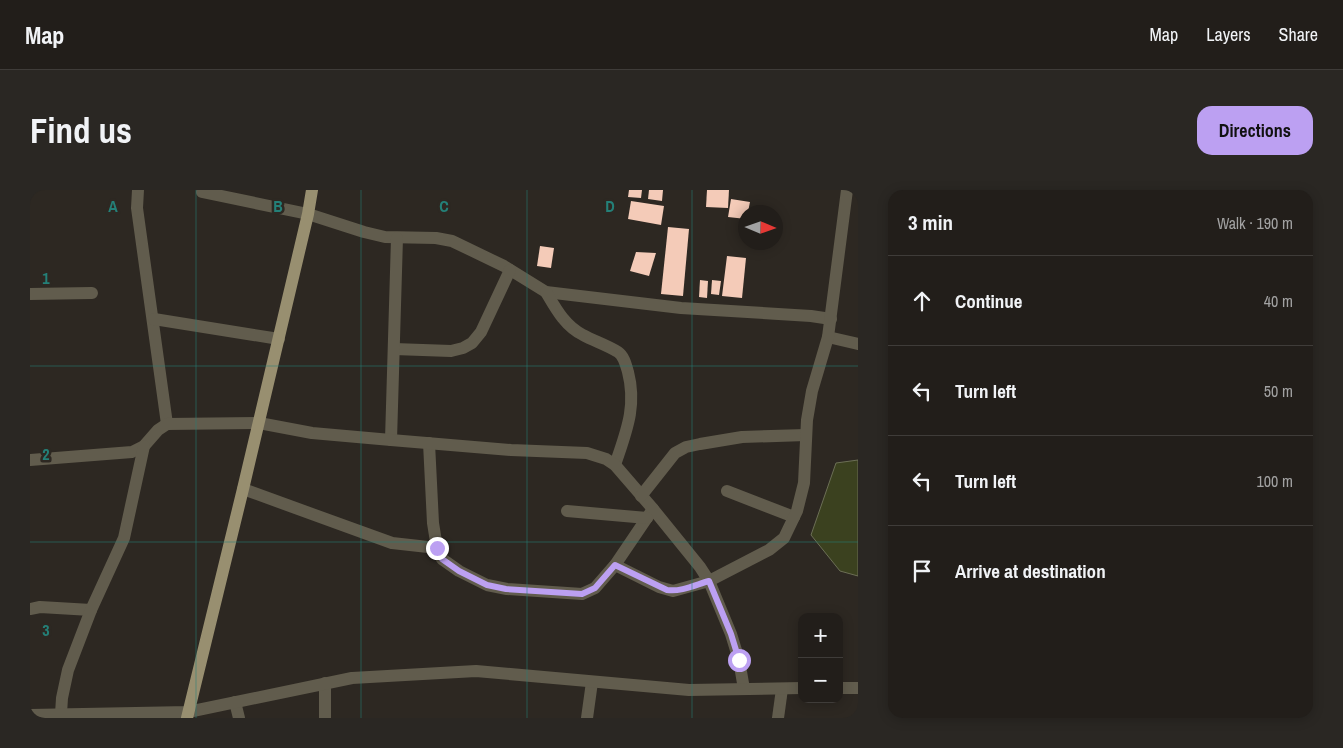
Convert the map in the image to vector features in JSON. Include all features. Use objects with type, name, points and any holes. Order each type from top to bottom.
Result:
[{"type":"main road","points":[[188,715],[259,424],[312,190]]},
{"type":"street","points":[[138,190],[137,208],[168,424]]},
{"type":"street","points":[[615,565],[667,590],[673,591],[709,581],[769,550],[784,538],[797,511],[804,483],[807,420],[812,392],[828,338],[848,190]]},
{"type":"street","points":[[202,192],[308,214],[385,237],[436,238],[452,241],[510,270],[546,292],[681,308],[831,319]]},
{"type":"street","points":[[391,440],[397,238]]},
{"type":"street","points":[[394,349],[451,351],[472,343],[481,332],[510,270]]},
{"type":"street","points":[[30,294],[92,292]]},
{"type":"street","points":[[546,292],[559,314],[569,326],[580,334],[619,353],[625,361],[632,390],[630,419],[615,465]]},
{"type":"street","points":[[154,319],[279,339]]},
{"type":"street","points":[[828,338],[858,344]]},
{"type":"street","points":[[30,460],[132,452],[144,446],[158,430],[168,424],[259,424],[312,433],[391,440],[511,450],[587,453],[606,459],[615,465],[641,496],[650,513],[692,556],[709,581],[731,634],[739,660],[744,689]]},
{"type":"street","points":[[641,496],[676,453],[686,447],[742,437],[806,435]]},
{"type":"street","points":[[428,443],[433,523],[437,548],[442,559],[459,571],[487,585],[506,589],[582,594],[595,588],[615,565],[650,513]]},
{"type":"street","points":[[61,714],[62,698],[68,670],[124,538],[144,446]]},
{"type":"street","points":[[243,490],[392,543],[437,548]]},
{"type":"street","points":[[728,491],[794,517]]},
{"type":"street","points":[[567,511],[650,513]]},
{"type":"street","points":[[30,609],[40,607],[92,610]]},
{"type":"street","points":[[30,715],[188,715],[235,702],[352,678],[476,671],[689,690],[798,688]]},
{"type":"street","points":[[587,718],[592,682]]},
{"type":"street","points":[[324,718],[325,683]]},
{"type":"street","points":[[778,718],[782,688]]},
{"type":"street","points":[[843,688],[858,688]]},
{"type":"street","points":[[235,702],[240,718]]},
{"type":"shaded area","points":[[858,460],[858,576],[840,571],[811,535],[836,463]]},
{"type":"building","points":[[629,190],[642,190],[641,198],[628,197]]},
{"type":"building","points":[[649,190],[663,190],[662,201],[648,199]]},
{"type":"building","points":[[707,190],[729,190],[728,208],[706,207]]},
{"type":"building","points":[[731,199],[750,202],[749,205],[738,205],[738,218],[728,217]]},
{"type":"building","points":[[631,201],[664,206],[661,225],[628,219]]},
{"type":"building","points":[[668,227],[689,229],[683,296],[661,294]]},
{"type":"building","points":[[540,246],[554,248],[551,268],[537,266]]},
{"type":"building","points":[[636,252],[656,253],[649,276],[630,271]]},
{"type":"building","points":[[727,256],[746,258],[742,298],[722,296]]},
{"type":"building","points":[[700,280],[708,281],[707,298],[699,297]]},
{"type":"building","points":[[712,280],[721,281],[719,295],[711,294]]},
{"type":"route","points":[[437,548],[442,559],[459,571],[487,585],[506,589],[582,594],[595,588],[615,565],[667,590],[684,589],[709,581],[731,634],[739,660]]}]
